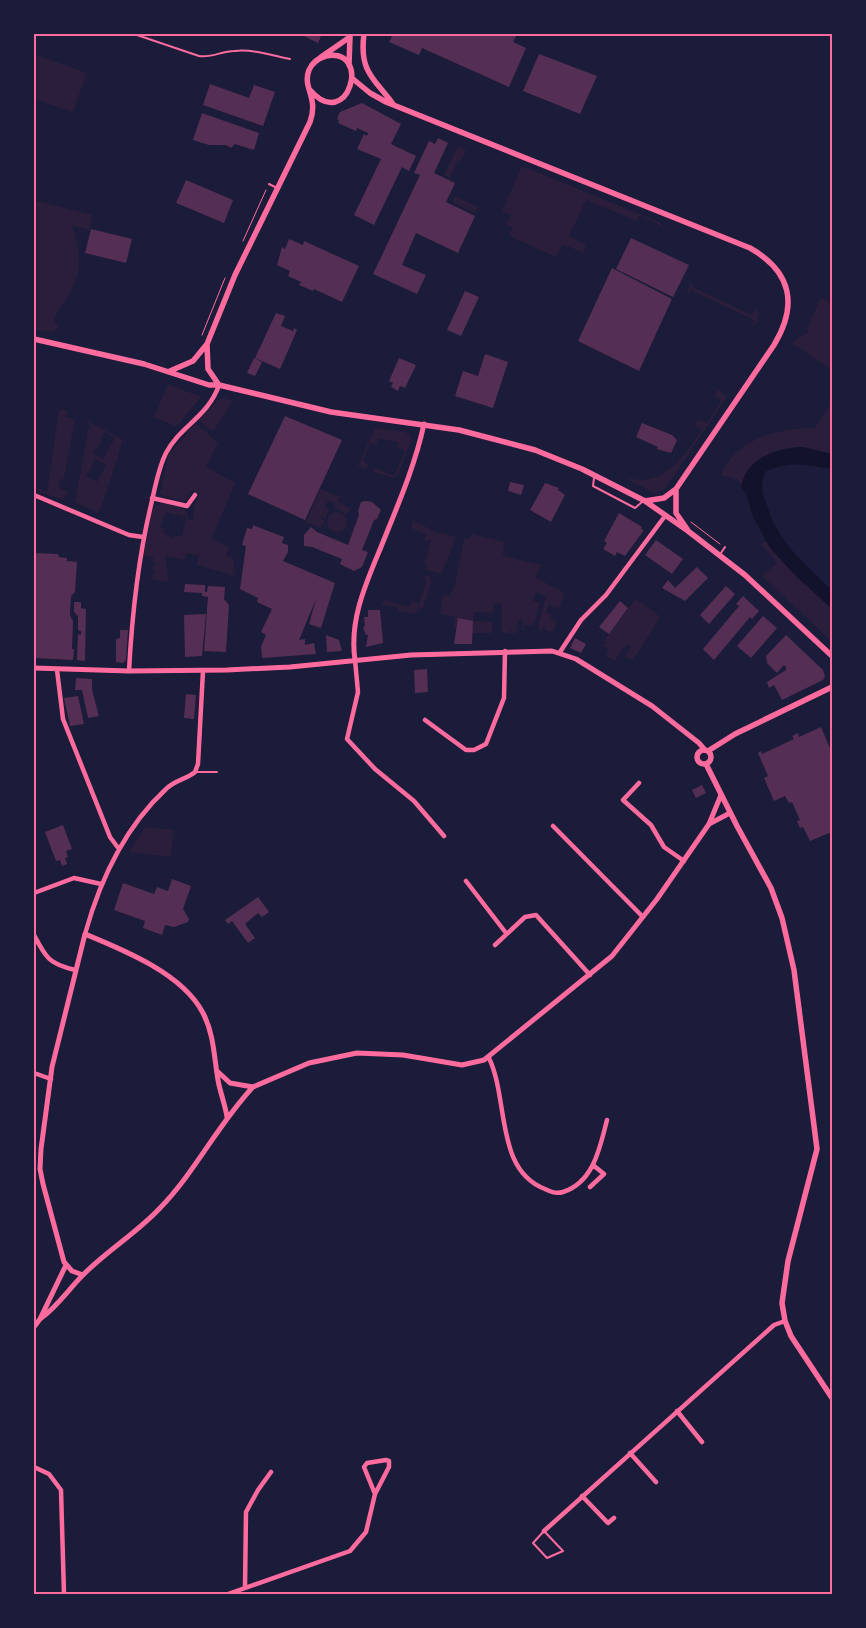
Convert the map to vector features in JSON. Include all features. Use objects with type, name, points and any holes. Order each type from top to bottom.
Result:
[{"type":"main road","points":[[364,34],[364,54],[368,72],[377,87],[393,104]]},
{"type":"main road","points":[[170,371],[193,361],[207,344],[235,275],[313,114],[314,101],[307,83],[309,70],[320,58],[351,35]]},
{"type":"main road","points":[[351,35],[348,65],[353,79],[370,94],[750,248],[764,257],[776,269],[787,293],[788,309],[786,323],[774,346],[676,489],[664,498],[645,501]]},
{"type":"main road","points":[[320,58],[337,57],[348,65]]},
{"type":"main road","points":[[310,90],[324,101],[337,100],[348,94],[353,79]]},
{"type":"main road","points":[[34,339],[170,371],[209,385],[219,385],[330,412],[451,428],[528,448],[595,475],[645,501],[720,555],[832,656]]},
{"type":"main road","points":[[207,344],[208,369],[219,385]]},
{"type":"main road","points":[[676,489],[676,513],[688,531]]},
{"type":"main road","points":[[706,764],[700,763],[697,757],[700,751],[706,751],[730,737],[832,687]]},
{"type":"main road","points":[[706,751],[711,759],[706,764]]},
{"type":"main road","points":[[706,764],[771,888],[782,918],[798,993],[817,1134],[815,1162],[795,1230],[783,1288],[785,1321],[795,1343],[832,1398]]},
{"type":"street","points":[[129,671],[143,537],[152,498],[166,453],[176,438],[211,404],[219,385]]},
{"type":"street","points":[[424,424],[406,482],[358,611],[353,642],[358,692],[347,739],[376,769],[414,801],[444,836]]},
{"type":"street","points":[[34,495],[129,535],[143,537]]},
{"type":"street","points":[[152,498],[187,506],[195,495]]},
{"type":"street","points":[[560,652],[581,620],[606,595],[664,516]]},
{"type":"street","points":[[425,720],[466,750],[474,750],[486,744],[504,698],[505,651]]},
{"type":"street","points":[[34,668],[57,670],[203,671],[290,667],[411,655],[505,651],[560,652],[576,659],[652,706],[699,743],[706,751]]},
{"type":"street","points":[[57,670],[63,718],[110,837],[119,849]]},
{"type":"street","points":[[83,1275],[72,1271],[66,1264],[40,1169],[51,1079],[75,970],[101,884],[119,849],[136,823],[161,793],[177,780],[195,772],[198,764],[203,671]]},
{"type":"street","points":[[639,783],[623,800],[650,825],[664,847],[684,860]]},
{"type":"street","points":[[40,1319],[58,1304],[83,1275],[161,1207],[198,1161],[227,1117],[253,1087],[308,1063],[357,1053],[403,1055],[462,1065],[478,1063],[489,1058],[612,956],[643,917],[709,824],[721,795]]},
{"type":"street","points":[[709,824],[730,812]]},
{"type":"street","points":[[553,826],[643,917]]},
{"type":"street","points":[[34,893],[74,878],[101,884]]},
{"type":"street","points":[[466,880],[506,934]]},
{"type":"street","points":[[495,945],[527,916],[536,914],[590,975]]},
{"type":"street","points":[[85,934],[142,960],[180,986],[196,1001],[210,1029],[227,1117]]},
{"type":"street","points":[[34,935],[49,961],[56,966],[75,970]]},
{"type":"street","points":[[489,1058],[496,1077],[513,1159],[522,1176],[533,1185],[560,1193],[572,1189],[581,1181],[593,1165],[607,1120]]},
{"type":"street","points":[[217,1071],[230,1083],[253,1087]]},
{"type":"street","points":[[34,1073],[51,1079]]},
{"type":"street","points":[[590,1187],[604,1174],[593,1165]]},
{"type":"street","points":[[34,1327],[40,1319],[66,1264]]},
{"type":"street","points":[[544,1531],[774,1325],[785,1321]]},
{"type":"street","points":[[677,1411],[702,1442]]},
{"type":"street","points":[[630,1454],[656,1482]]},
{"type":"street","points":[[228,1594],[350,1551],[366,1532],[375,1494],[390,1463],[386,1460],[367,1463],[364,1467],[375,1494]]},
{"type":"street","points":[[34,1467],[49,1474],[61,1490],[64,1594]]},
{"type":"street","points":[[245,1588],[246,1512],[258,1490],[272,1472]]},
{"type":"street","points":[[582,1496],[608,1523],[614,1518]]},
{"type":"lane","points":[[134,34],[199,56],[207,57],[236,50],[260,52],[290,59]]},
{"type":"lane","points":[[268,184],[277,188]]},
{"type":"lane","points":[[595,475],[593,486],[635,508],[645,501]]},
{"type":"lane","points":[[720,555],[725,547]]},
{"type":"lane","points":[[195,772],[217,772]]},
{"type":"lane","points":[[544,1531],[562,1552],[547,1558],[533,1543],[544,1531]]},
{"type":"path","points":[[690,521],[725,547]]},
{"type":"shaded area","points":[[34,54],[87,73],[73,112],[34,99]]},
{"type":"shaded area","points":[[458,146],[466,150],[461,161],[458,160],[450,178],[444,175]]},
{"type":"shaded area","points":[[522,166],[659,222],[668,230],[640,215],[637,221],[586,200],[569,236],[586,244],[583,253],[563,244],[556,257],[509,236],[513,228],[506,225],[511,215],[502,211]]},
{"type":"shaded area","points":[[455,196],[478,207],[475,213],[452,202]]},
{"type":"shaded area","points":[[34,200],[92,215],[89,230],[72,225],[77,240],[78,272],[71,291],[55,317],[54,321],[59,326],[53,332],[34,330]]},
{"type":"shaded area","points":[[692,281],[692,287],[752,315],[755,309],[759,313],[757,324],[752,325],[754,320],[691,290],[689,294],[687,293]]},
{"type":"shaded area","points":[[821,297],[832,305],[832,370],[792,343],[809,331],[807,329]]},
{"type":"shaded area","points":[[168,384],[201,397],[179,424],[175,426],[154,417]]},
{"type":"shaded area","points":[[718,389],[727,397],[664,490],[654,493],[622,476],[648,479],[670,469],[679,461],[702,430],[694,426],[699,419],[707,423],[721,401],[715,396]]},
{"type":"shaded area","points":[[223,398],[233,401],[214,430],[209,429],[199,420],[218,400]]},
{"type":"shaded area","points":[[832,402],[832,454],[802,447],[792,447],[773,452],[764,456],[750,469],[741,486],[738,480],[721,475],[728,462],[737,452],[760,438],[788,430],[815,428]]},
{"type":"shaded area","points":[[59,410],[67,411],[66,417],[75,419],[64,479],[59,480],[59,488],[68,493],[63,500],[40,492],[34,486],[47,492]]},
{"type":"shaded area","points":[[88,421],[123,440],[98,514],[75,502],[88,429],[90,428]],"holes":[[[104,432],[115,438],[103,459],[93,453],[95,448],[98,449]],[[95,459],[106,465],[97,482],[86,476]]]},
{"type":"shaded area","points":[[196,423],[218,443],[206,467],[235,483],[212,538],[229,548],[226,556],[233,558],[235,576],[197,565],[199,556],[186,553],[184,560],[165,556],[169,582],[153,580],[151,577],[155,570],[152,569],[153,565],[156,562],[153,562],[153,557],[145,556],[144,552],[153,508],[162,503],[182,508],[187,512],[188,520],[193,520],[194,506],[199,494],[192,490],[184,502],[161,495],[160,492],[169,454]],"holes":[[[166,512],[186,517],[182,537],[174,535],[173,538],[163,533],[164,528],[160,527]]]},
{"type":"shaded area","points":[[375,428],[406,432],[412,439],[398,475],[394,478],[373,472],[375,468],[394,476],[405,451],[398,448],[398,442],[378,438],[376,446],[370,443],[363,461],[368,464],[366,469],[358,466]]},
{"type":"shaded area","points":[[802,447],[832,454],[832,469],[798,464],[773,468],[765,472],[762,482],[763,493],[772,520],[786,543],[832,591],[832,609],[794,574],[770,548],[752,515],[747,496],[741,486],[750,468],[764,456],[782,450]]},
{"type":"shaded area","points":[[320,489],[340,497],[338,501],[351,509],[346,514],[334,508],[335,504],[328,501],[325,507],[329,509],[325,519],[319,516],[325,522],[320,528],[306,522]]},
{"type":"shaded area","points":[[337,512],[344,515],[347,522],[344,529],[337,532],[330,529],[327,522],[330,515]]},
{"type":"shaded area","points":[[413,520],[439,534],[440,532],[456,537],[442,574],[426,570],[428,566],[424,564],[431,540],[424,541],[426,534],[411,528]]},
{"type":"shaded area","points":[[472,534],[504,542],[503,556],[542,565],[535,577],[564,593],[559,609],[549,605],[546,612],[552,615],[550,620],[557,618],[555,621],[557,623],[552,633],[551,631],[546,631],[545,627],[542,627],[542,631],[539,631],[539,622],[546,596],[536,592],[533,601],[540,603],[535,621],[532,625],[524,625],[525,630],[522,630],[523,620],[519,619],[516,633],[512,633],[511,629],[510,633],[502,633],[502,603],[494,603],[493,613],[474,612],[473,621],[459,618],[456,629],[454,628],[455,617],[440,614],[443,595],[449,596],[455,585],[464,539],[469,539]]},
{"type":"shaded area","points":[[765,541],[794,574],[832,609],[832,642],[762,576],[777,563],[761,544]]},
{"type":"shaded area","points":[[429,575],[432,580],[423,608],[417,609],[416,614],[398,611],[398,607],[382,606],[388,589],[385,600],[409,607],[412,601],[419,603],[426,582],[424,577]]},
{"type":"shaded area","points":[[635,599],[656,613],[660,618],[633,660],[624,657],[631,647],[628,645],[623,648],[615,661],[606,656],[609,649],[603,646],[606,643],[604,641]]},
{"type":"shaded area","points":[[473,621],[493,622],[492,633],[472,633]]},
{"type":"shaded area","points":[[145,827],[174,830],[171,857],[129,852]]},
{"type":"building","points":[[300,34],[322,34],[318,43]]},
{"type":"building","points":[[393,34],[511,34],[516,36],[513,42],[526,48],[509,87],[422,48],[419,55],[389,42]]},
{"type":"building","points":[[539,54],[597,76],[580,114],[523,91]]},
{"type":"building","points":[[210,84],[249,98],[254,85],[275,92],[263,126],[203,105]]},
{"type":"building","points":[[362,103],[401,124],[391,144],[416,156],[409,171],[402,167],[374,225],[354,215],[381,159],[357,149],[364,134],[367,136],[368,133],[357,128],[356,131],[338,123],[339,120],[337,119],[340,112]]},
{"type":"building","points":[[202,113],[259,133],[254,150],[235,144],[231,148],[226,145],[209,145],[193,140]]},
{"type":"building","points":[[438,138],[448,143],[434,173],[455,183],[446,202],[475,216],[458,253],[416,233],[402,265],[426,275],[417,294],[373,274],[420,175],[414,173],[429,141],[435,144]]},
{"type":"building","points":[[186,180],[233,200],[224,223],[176,203]]},
{"type":"building","points":[[91,229],[132,239],[126,263],[85,253]]},
{"type":"building","points":[[631,238],[689,265],[673,297],[616,269]]},
{"type":"building","points":[[289,239],[303,245],[304,241],[359,266],[342,302],[314,289],[313,291],[299,285],[301,282],[288,276],[290,271],[277,265],[282,247],[285,249]]},
{"type":"building","points":[[612,268],[672,299],[639,371],[578,341]]},
{"type":"building","points":[[465,291],[479,297],[461,336],[447,330]]},
{"type":"building","points":[[276,313],[285,316],[281,326],[293,331],[294,328],[297,330],[280,369],[255,358]]},
{"type":"building","points":[[485,354],[508,362],[493,408],[455,396],[463,371],[478,376]]},
{"type":"building","points":[[254,358],[262,362],[255,376],[247,373]]},
{"type":"building","points":[[399,358],[416,365],[405,388],[400,386],[398,391],[391,387],[393,383],[389,381]]},
{"type":"building","points":[[285,416],[342,440],[305,520],[248,494]]},
{"type":"building","points":[[642,423],[672,435],[677,440],[671,453],[657,449],[658,447],[636,437]]},
{"type":"building","points":[[510,482],[524,485],[521,495],[508,491]]},
{"type":"building","points":[[545,483],[559,488],[558,490],[565,495],[551,522],[530,510]]},
{"type":"building","points":[[361,502],[372,502],[381,510],[377,519],[374,520],[362,550],[368,552],[362,567],[354,571],[340,564],[342,559],[312,547],[304,546],[304,535],[311,527],[317,532],[348,545],[359,515],[358,511]]},
{"type":"building","points":[[619,513],[644,530],[625,556],[617,552],[615,556],[603,549],[607,543],[604,541]]},
{"type":"building","points":[[253,525],[284,537],[282,543],[288,545],[288,552],[283,561],[335,583],[321,628],[309,624],[316,599],[299,640],[305,639],[305,645],[314,643],[316,654],[262,658],[261,647],[266,635],[261,632],[272,609],[257,602],[258,598],[240,589],[246,546],[242,545],[247,528],[252,529]]},
{"type":"building","points":[[656,540],[683,559],[672,574],[645,555]]},
{"type":"building","points":[[34,553],[58,554],[59,557],[67,558],[67,561],[77,562],[75,592],[71,596],[70,615],[73,621],[73,660],[34,658]]},
{"type":"building","points":[[697,567],[708,578],[685,601],[662,588],[668,580],[675,588]]},
{"type":"building","points":[[185,584],[205,585],[205,592],[207,592],[208,586],[225,587],[224,599],[229,605],[226,652],[204,651],[208,597],[202,596],[202,593],[184,592]]},
{"type":"building","points":[[726,586],[735,594],[709,624],[700,615]]},
{"type":"building","points":[[743,596],[759,611],[752,619],[750,617],[714,660],[703,649],[739,606],[736,604]]},
{"type":"building","points":[[620,601],[628,608],[609,634],[599,627]]},
{"type":"building","points":[[74,602],[81,602],[81,608],[86,609],[85,661],[77,660],[78,634],[81,635],[81,631],[78,630],[78,616],[74,612]]},
{"type":"building","points":[[368,610],[380,610],[383,643],[366,647],[368,635],[366,635],[363,627],[365,626],[364,617],[368,617]]},
{"type":"building","points":[[206,614],[202,656],[185,657],[184,615]]},
{"type":"building","points":[[763,616],[777,628],[751,658],[737,646]]},
{"type":"building","points":[[458,618],[473,621],[472,644],[454,644]]},
{"type":"building","points":[[120,630],[128,630],[126,660],[123,663],[116,662],[116,639],[120,638]]},
{"type":"building","points":[[326,635],[339,640],[342,651],[327,652]]},
{"type":"building","points":[[786,635],[823,670],[825,676],[823,680],[782,700],[774,685],[769,688],[767,682],[786,670],[786,667],[784,665],[777,673],[767,663],[766,656]]},
{"type":"building","points":[[575,638],[586,644],[581,653],[570,648]]},
{"type":"building","points":[[427,669],[428,692],[415,693],[414,670]]},
{"type":"building","points":[[76,678],[92,679],[92,690],[99,716],[88,718],[82,690],[75,690]]},
{"type":"building","points":[[186,694],[196,695],[194,719],[184,718]]},
{"type":"building","points":[[78,696],[84,724],[70,726],[64,698]]},
{"type":"building","points":[[821,727],[832,753],[832,836],[829,833],[810,841],[803,827],[800,828],[797,821],[800,820],[792,802],[789,803],[785,796],[774,801],[764,778],[768,776],[758,753],[761,751],[762,754],[794,739],[792,736],[798,733],[799,737]]},
{"type":"building","points":[[702,785],[706,793],[696,798],[692,790]]},
{"type":"building","points":[[63,825],[72,849],[66,851],[68,857],[65,858],[67,864],[62,866],[60,860],[56,861],[45,832]]},
{"type":"building","points":[[172,879],[191,886],[183,909],[189,919],[188,922],[174,927],[165,925],[162,935],[143,928],[145,921],[114,910],[123,883],[154,894],[157,887],[168,891]]},
{"type":"building","points":[[258,897],[269,912],[262,917],[258,913],[245,924],[255,938],[248,943],[232,921],[228,924],[225,920]]}]
